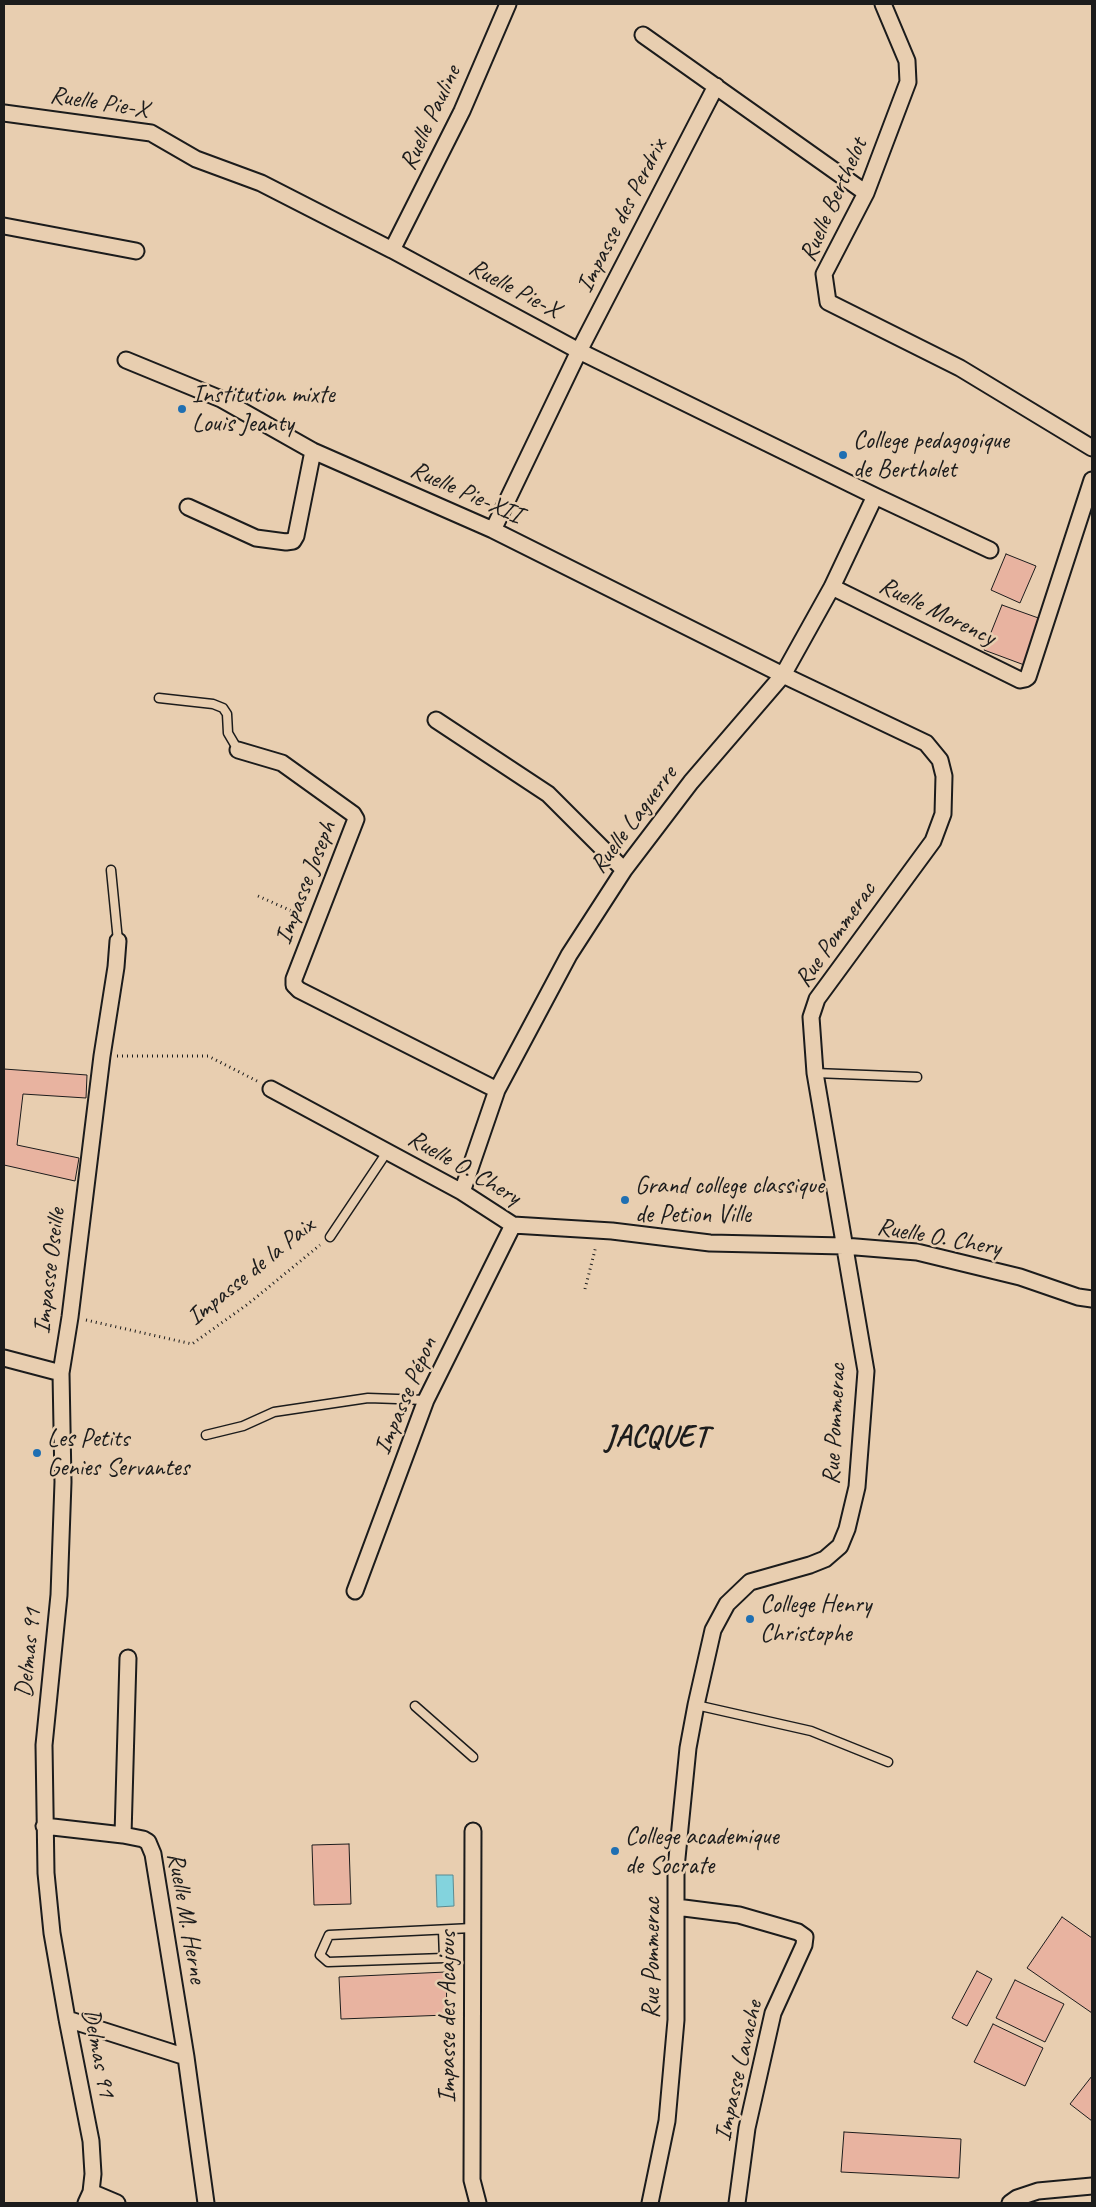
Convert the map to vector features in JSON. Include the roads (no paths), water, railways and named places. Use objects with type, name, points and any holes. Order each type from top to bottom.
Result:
[{"type":"street","name":"Ruelle Pauline","points":[[392,250],[462,111],[508,4]]},
{"type":"street","name":"Ruelle Berthelot","points":[[882,4],[907,61],[908,82],[866,193],[824,274],[828,302],[960,368],[1092,448]]},
{"type":"street","points":[[643,35],[866,193]]},
{"type":"street","name":"Impasse des Perdrix","points":[[493,530],[578,351],[716,86]]},
{"type":"street","name":"Ruelle Pie-X","points":[[4,113],[151,133],[196,159],[261,184],[392,250],[578,351],[990,550]]},
{"type":"street","points":[[4,226],[136,252]]},
{"type":"street","name":"Ruelle Pie-XII","points":[[126,360],[221,399],[313,450],[493,530],[783,675]]},
{"type":"street","points":[[188,507],[256,538],[286,542],[293,541],[296,536],[313,450]]},
{"type":"street","name":"Ruelle Morency","points":[[832,587],[1020,680],[1028,677],[1092,480]]},
{"type":"street","name":"Ruelle Laguerre","points":[[462,1192],[497,1090],[569,955],[624,870],[691,782],[783,675],[832,587],[875,496]]},
{"type":"street","name":"Rue Pommerac","points":[[650,2203],[667,2121],[675,2030],[677,1859],[688,1748],[714,1630],[727,1604],[750,1582],[825,1559],[840,1546],[847,1529],[857,1487],[866,1371],[814,1073],[810,1017],[817,999],[933,842],[944,814],[944,776],[940,760],[926,743],[783,675]]},
{"type":"street","points":[[436,720],[548,794],[624,870]]},
{"type":"street","name":"Impasse Joseph","points":[[238,750],[282,763],[353,814],[356,819],[294,979],[294,985],[299,990],[497,1090]]},
{"type":"street","name":"Impasse Oseille","points":[[61,1373],[70,1317],[86,1175],[116,967],[118,941]]},
{"type":"street","name":"Ruelle O. Chery","points":[[271,1089],[462,1192],[513,1225],[599,1230],[710,1243],[844,1246],[917,1252],[1020,1277],[1092,1300]]},
{"type":"street","name":"Impasse Pépon","points":[[355,1592],[426,1400],[513,1225]]},
{"type":"street","points":[[4,1358],[61,1373]]},
{"type":"street","name":"Delmas 91","points":[[61,1373],[63,1482],[59,1586],[44,1745],[44,1826],[46,1874],[52,1933],[91,2141],[93,2174],[88,2198]]},
{"type":"street","points":[[44,1826],[123,1835],[128,1658]]},
{"type":"street","name":"Impasse des Acajous","points":[[473,1831],[472,2180],[478,2203]]},
{"type":"street","name":"Ruelle M. Herne","points":[[123,1835],[143,1839],[148,1842],[153,1854],[186,2057],[206,2203]]},
{"type":"street","name":"Impasse Lavache","points":[[676,1907],[739,1915],[798,1932],[804,1937],[804,1944],[773,2013],[747,2128],[737,2203]]},
{"type":"street","points":[[67,2018],[186,2057]]},
{"type":"street","points":[[1010,2203],[1017,2198],[1038,2191],[1092,2186]]},
{"type":"street","points":[[88,2198],[117,2203]]},
{"type":"lane","name":"Impasse Joseph","points":[[160,698],[213,704],[223,708],[227,714],[228,733],[238,750]]},
{"type":"lane","points":[[111,870],[118,941]]},
{"type":"lane","points":[[814,1073],[917,1077]]},
{"type":"lane","name":"Impasse de la Paix","points":[[330,1237],[388,1152]]},
{"type":"lane","points":[[206,1435],[243,1426],[274,1412],[368,1398],[426,1400]]},
{"type":"lane","points":[[696,1705],[811,1731],[888,1762]]},
{"type":"lane","points":[[414,1706],[473,1757]]},
{"type":"lane","points":[[443,1930],[444,1958],[328,1962],[320,1955],[329,1935],[472,1928]]},
{"type":"water","points":[[436,1875],[453,1875],[454,1906],[437,1907]]},
{"type":"place","name":"Institution mixte Louis Jeanty","points":[[182,409]]},
{"type":"place","name":"College pedagogique de Bertholet","points":[[843,455]]},
{"type":"place","name":"Grand college classique de Petion Ville","points":[[625,1200]]},
{"type":"place","name":"Les Petits Genies Servantes","points":[[37,1453]]},
{"type":"place","name":"College Henry Christophe","points":[[750,1619]]},
{"type":"place","name":"College academique de Socrate","points":[[615,1851]]},
{"type":"district","name":"JACQUET","points":[[657,1438]]}]
